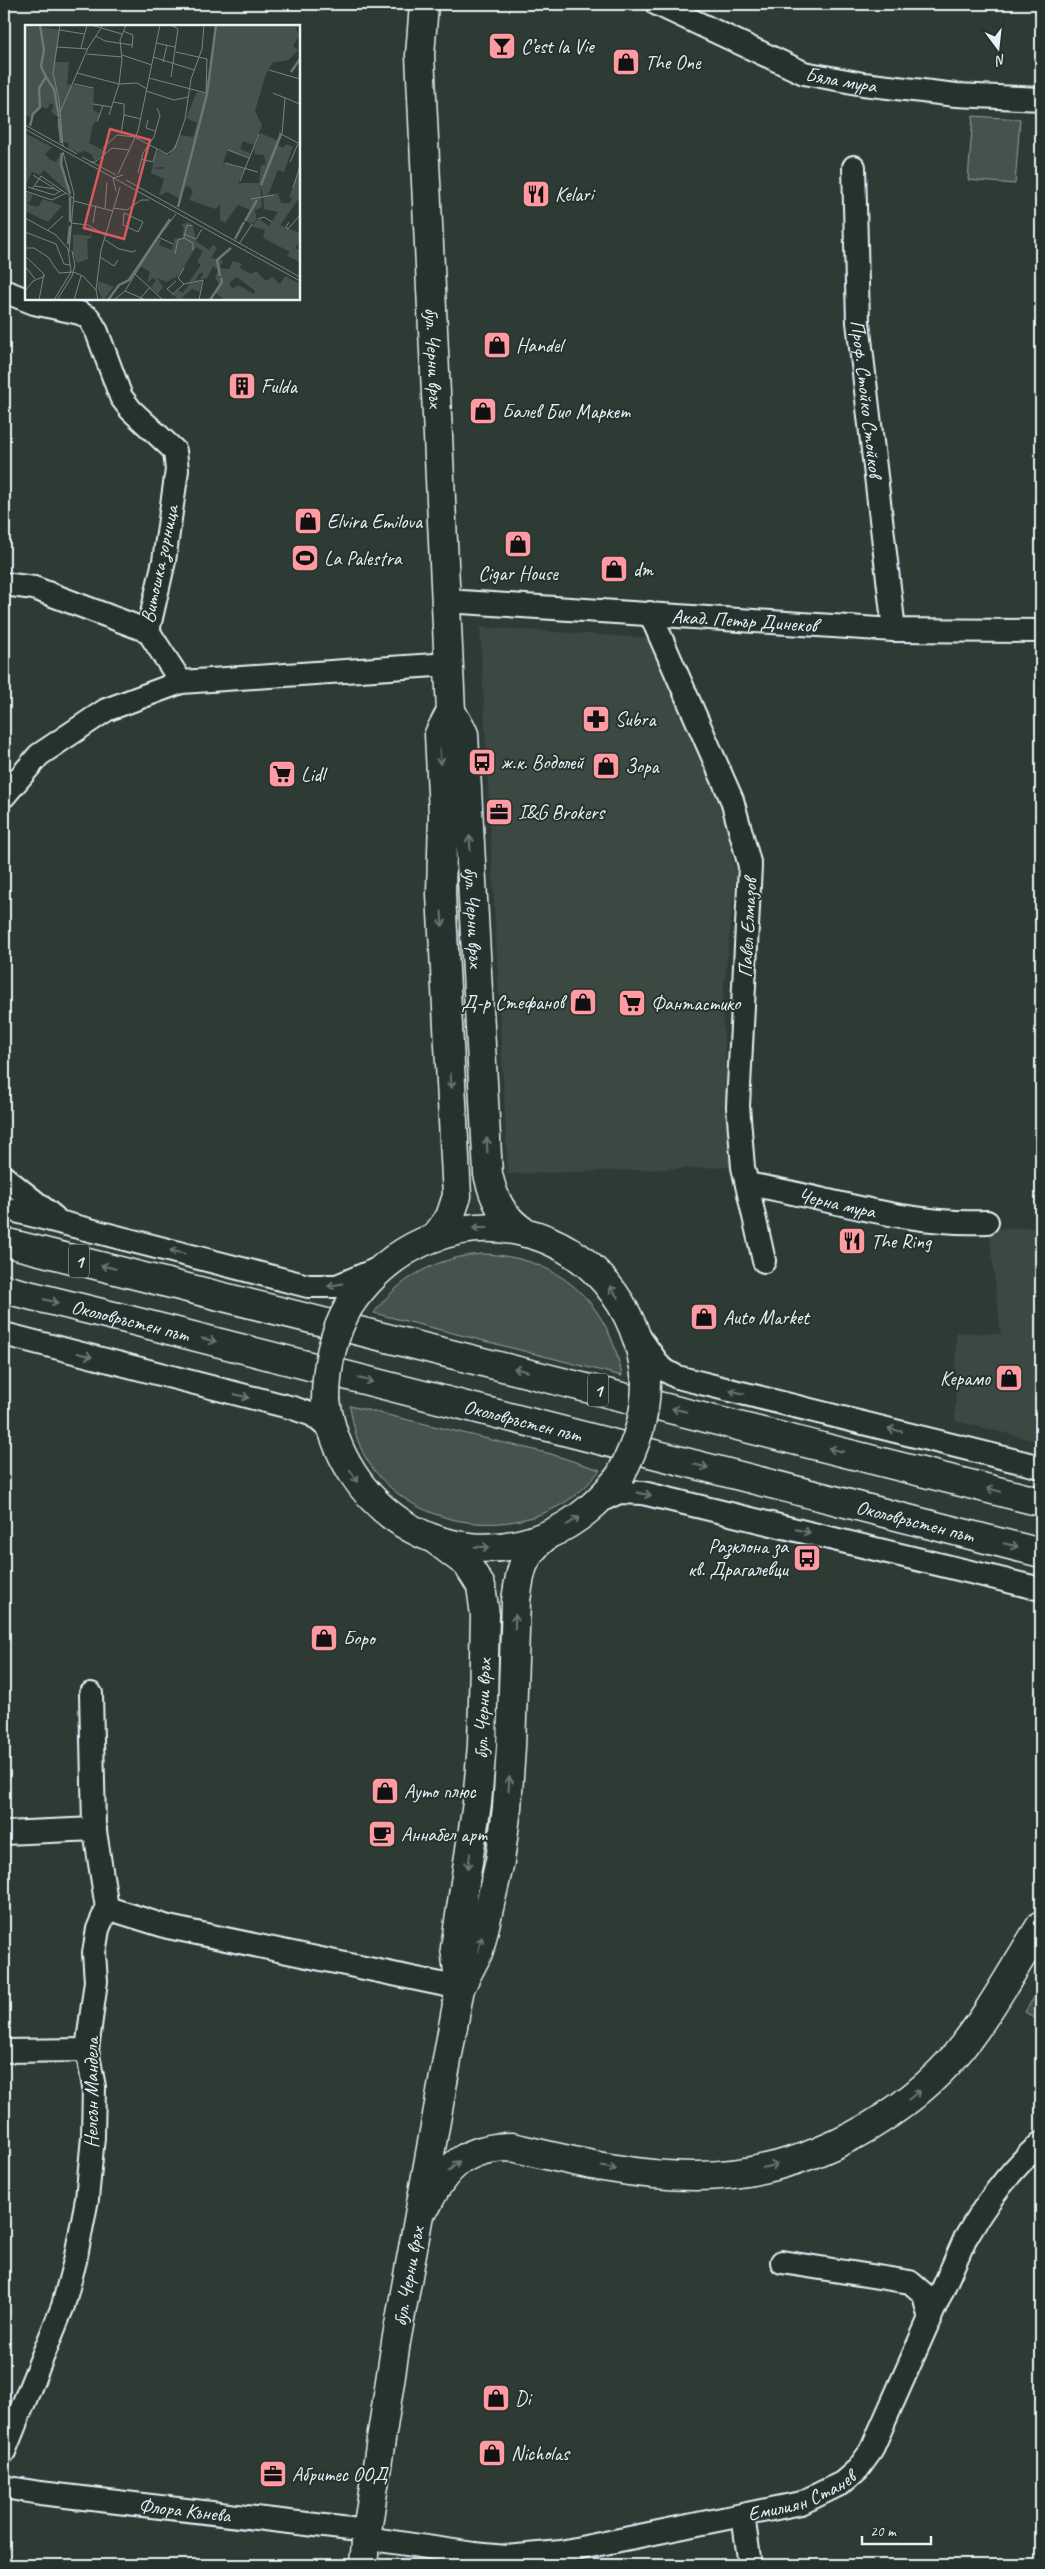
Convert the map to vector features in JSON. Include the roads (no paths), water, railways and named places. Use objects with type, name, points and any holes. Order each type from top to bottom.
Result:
[{"type":"main road","name":"бул. Черни връх","points":[[424,4],[420,55],[451,711],[464,734],[488,1174],[492,1194],[501,1211],[511,1224],[526,1233]]},
{"type":"main road","name":"бул. Черни връх","points":[[435,1237],[450,1217],[457,1196],[441,894],[443,814],[439,734],[451,711]]},
{"type":"main road","points":[[473,1228],[526,1233],[558,1245],[593,1268],[617,1296],[638,1335],[646,1382],[645,1406],[638,1437],[620,1476],[598,1502],[578,1518],[546,1536],[524,1542],[489,1547],[454,1544],[434,1539],[408,1527],[384,1511],[348,1468],[333,1432],[326,1400],[329,1357],[334,1340],[349,1306],[361,1289],[380,1268],[411,1247],[435,1237],[473,1228]]},
{"type":"main road","name":"1","points":[[4,1242],[1041,1502]]},
{"type":"main road","name":"Околовръстен път","points":[[4,1290],[126,1319],[1041,1553]]},
{"type":"main road","name":"бул. Черни връх","points":[[460,1988],[479,1951],[500,1861],[510,1764],[516,1601],[519,1577],[531,1548],[546,1536]]},
{"type":"main road","name":"бул. Черни връх","points":[[364,2565],[366,2535],[396,2342],[460,1988],[455,1948],[478,1793],[482,1746],[485,1615],[481,1586],[467,1564],[434,1539]]},
{"type":"main road","points":[[419,2222],[433,2192],[455,2164],[470,2154],[497,2147],[512,2147],[626,2171],[695,2176],[725,2175],[764,2168],[836,2145],[898,2109],[953,2058],[973,2033],[1041,1925]]},
{"type":"street","name":"Бяла мура","points":[[657,4],[804,73],[863,84],[956,95],[1041,99]]},
{"type":"street","name":"Проф. Стойко Стойков","points":[[854,167],[858,322],[894,630]]},
{"type":"street","name":"Витошка зорница","points":[[4,292],[25,300]]},
{"type":"street","name":"Витошка зорница","points":[[4,584],[34,588],[148,631],[164,561],[177,470],[175,451],[130,410],[121,397],[97,332],[89,318],[80,313],[26,300]]},
{"type":"street","name":"Акад. Петър Динеков","points":[[446,601],[894,630],[1040,634]]},
{"type":"street","name":"Павел Елмазов","points":[[650,613],[732,800],[750,866],[738,1106],[743,1167],[764,1261]]},
{"type":"street","points":[[148,631],[180,682]]},
{"type":"street","points":[[4,796],[39,755],[106,710],[180,682],[450,664]]},
{"type":"street","points":[[4,1177],[63,1223]]},
{"type":"street","name":"Черна мура","points":[[747,1184],[839,1202],[904,1218],[952,1224],[987,1222]]},
{"type":"street","points":[[4,1208],[320,1288],[349,1282],[380,1268]]},
{"type":"street","points":[[4,1334],[293,1408],[313,1415],[333,1432]]},
{"type":"street","points":[[638,1335],[661,1368],[677,1377],[1041,1467]]},
{"type":"street","name":"Околовръстен път","points":[[598,1502],[619,1492],[643,1494],[1041,1589]]},
{"type":"street","name":"Нелсън Мандела","points":[[4,2452],[63,2306],[75,2261],[87,2199],[93,2137],[94,2087],[87,2050],[96,1981],[95,1941],[107,1908],[95,1829],[91,1750],[91,1694]]},
{"type":"street","points":[[4,1833],[95,1829]]},
{"type":"street","points":[[107,1908],[168,1927],[460,1988]]},
{"type":"street","points":[[4,2051],[87,2050]]},
{"type":"street","name":"Емилиян Станев","points":[[366,2535],[474,2554],[534,2556],[801,2503],[842,2483],[858,2469],[870,2451],[965,2239],[982,2208],[1003,2180],[1041,2142]]},
{"type":"street","points":[[782,2262],[910,2282],[924,2294],[930,2320]]},
{"type":"street","name":"Флора Кънева","points":[[4,2487],[40,2494],[366,2535]]},
{"type":"street","points":[[743,2515],[750,2565]]},
{"type":"place","name":"C’est la Vie","points":[[502,46]]},
{"type":"place","name":"The One","points":[[626,62]]},
{"type":"place","name":"Kelari","points":[[536,194]]},
{"type":"place","name":"Handel","points":[[497,345]]},
{"type":"place","name":"Fulda","points":[[242,386]]},
{"type":"place","name":"Балев Био Маркет","points":[[483,411]]},
{"type":"place","name":"Elvira Emilova","points":[[308,521]]},
{"type":"place","name":"Cigar House","points":[[518,544]]},
{"type":"place","name":"La Palestra","points":[[305,558]]},
{"type":"place","name":"dm","points":[[614,569]]},
{"type":"place","name":"Subra","points":[[596,719]]},
{"type":"place","name":"ж.к. Водолей","points":[[482,762]]},
{"type":"place","name":"Зора","points":[[606,766]]},
{"type":"place","name":"Lidl","points":[[282,774]]},
{"type":"place","name":"I&G Brokers","points":[[499,812]]},
{"type":"place","name":"Д-р Стефанов","points":[[583,1002]]},
{"type":"place","name":"Фантастико","points":[[632,1003]]},
{"type":"place","name":"The Ring","points":[[852,1241]]},
{"type":"place","name":"Auto Market","points":[[704,1317]]},
{"type":"place","name":"Керамо","points":[[1009,1378]]},
{"type":"place","name":"Разклона за кв. Драгалевци","points":[[807,1558]]},
{"type":"place","name":"Боро","points":[[324,1638]]},
{"type":"place","name":"Ауто плюс","points":[[385,1791]]},
{"type":"place","name":"Аннабел арт","points":[[382,1834]]},
{"type":"place","name":"Di","points":[[496,2398]]},
{"type":"place","name":"Nicholas","points":[[492,2453]]},
{"type":"place","name":"Абритес ООД","points":[[273,2474]]}]
